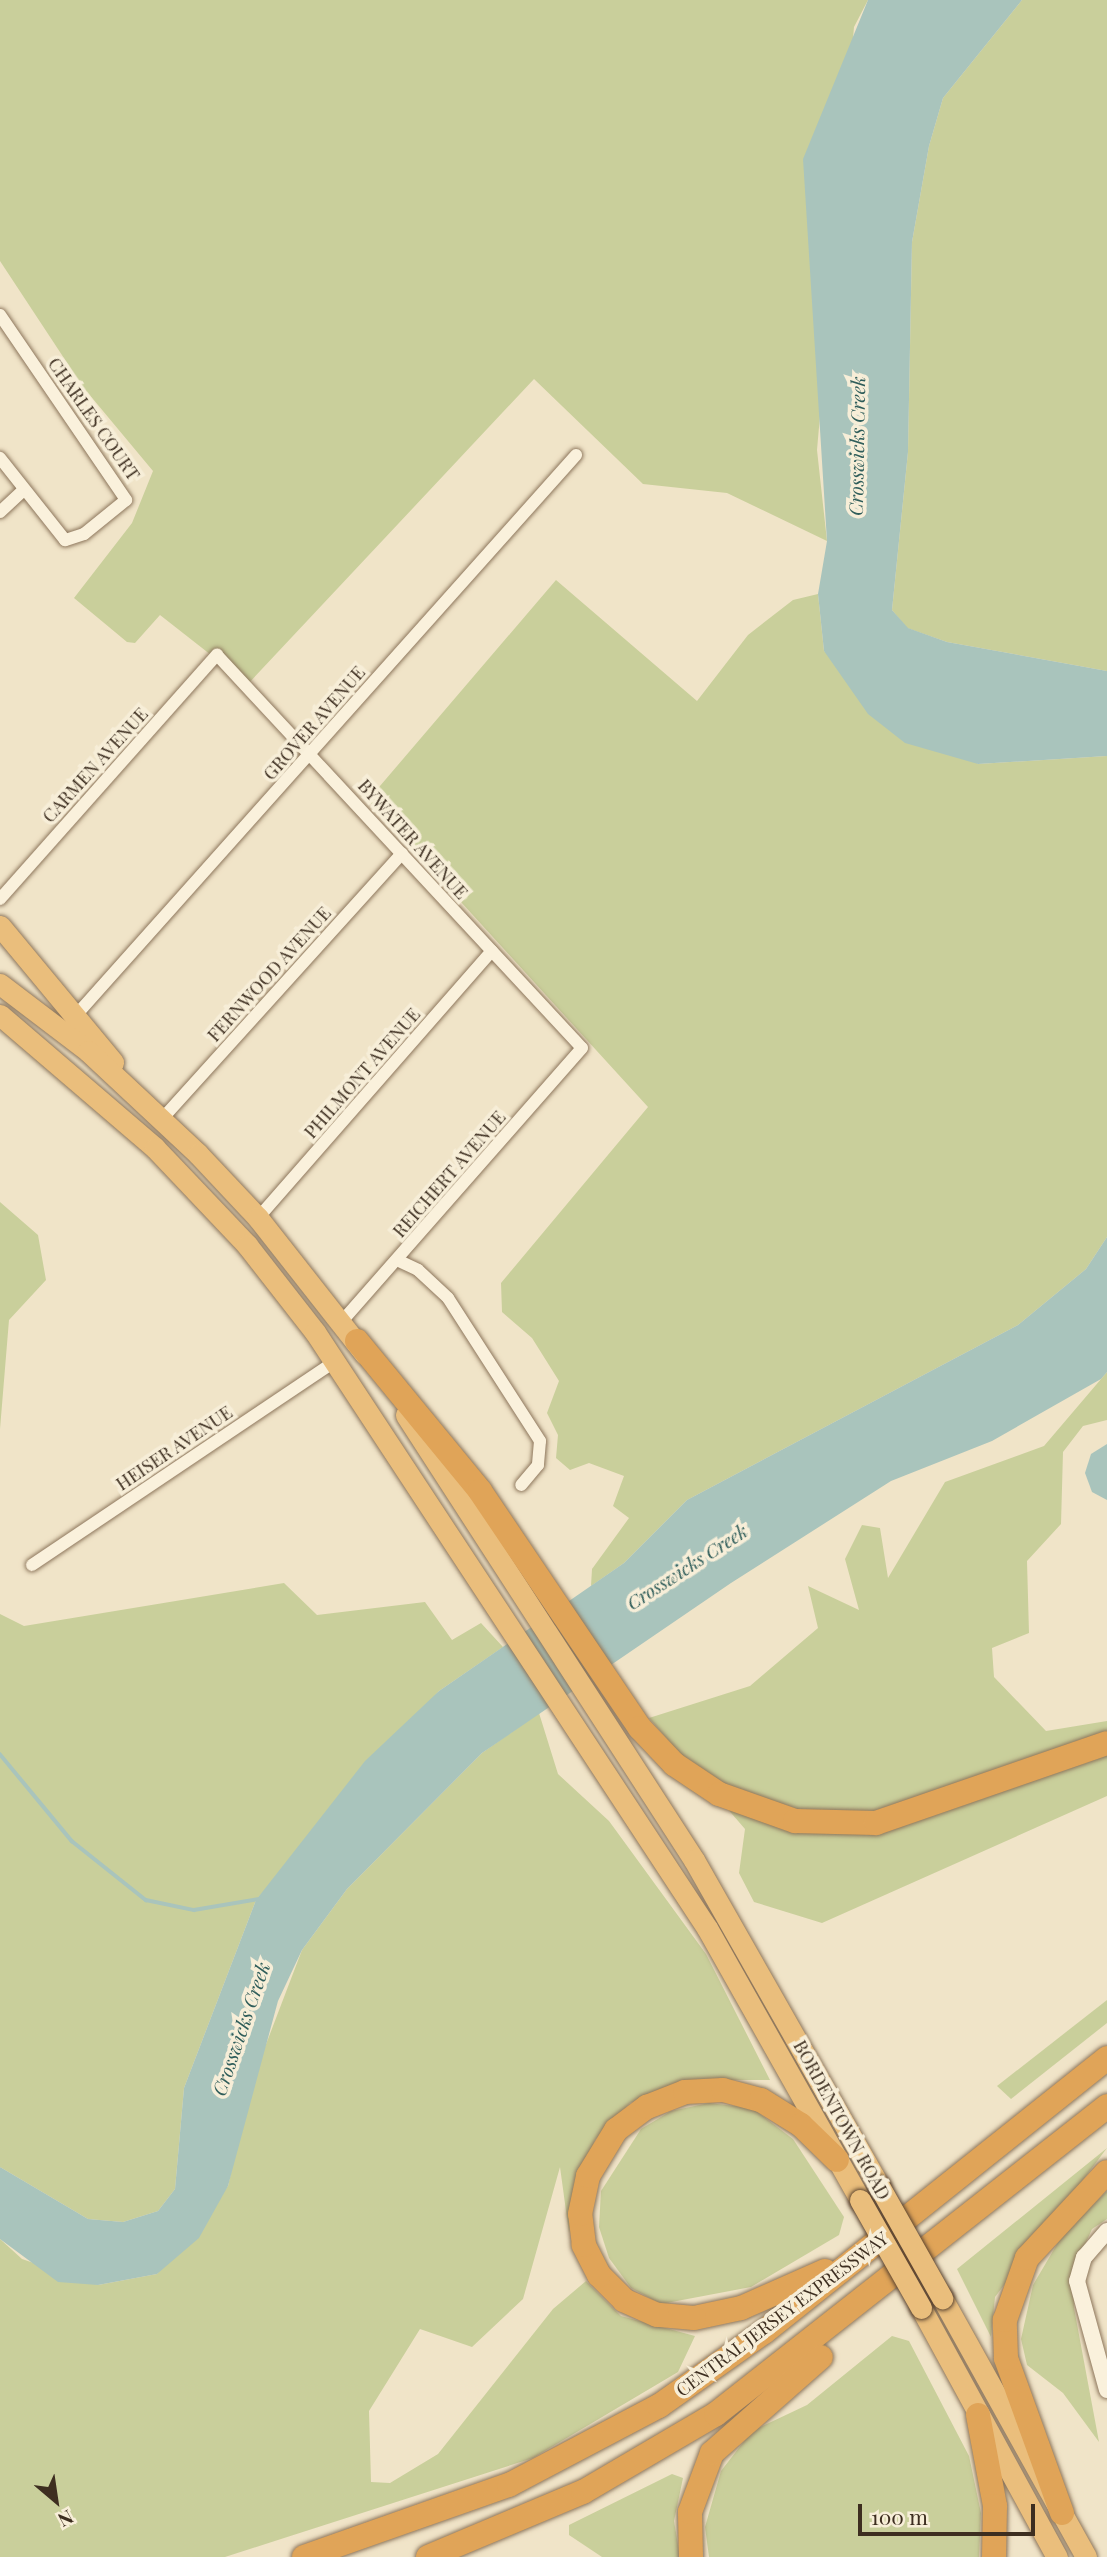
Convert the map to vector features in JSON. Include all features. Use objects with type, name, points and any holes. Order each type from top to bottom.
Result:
[{"type":"highway","points":[[0,926],[78,1013],[137,1095]]},
{"type":"highway","points":[[0,984],[137,1095],[258,1218],[342,1321],[529,1578],[655,1745],[697,1781],[756,1810],[822,1824],[902,1818],[1107,1743]]},
{"type":"highway","name":"BORDENTOWN ROAD","points":[[0,1015],[60,1061],[176,1169],[261,1262],[336,1361],[494,1597],[707,1928],[921,2308],[1057,2557]]},
{"type":"highway","name":"BORDENTOWN ROAD","points":[[529,1578],[586,1689],[713,1890],[1086,2557]]},
{"type":"highway","name":"CENTRAL JERSEY EXPRESSWAY","points":[[304,2557],[449,2510],[611,2434],[713,2370],[870,2249],[1107,2058]]},
{"type":"highway","points":[[837,2160],[761,2100],[714,2090],[665,2098],[623,2124],[595,2160],[583,2196],[584,2245],[599,2275],[624,2300],[677,2319],[741,2308],[870,2249]]},
{"type":"highway","name":"CENTRAL JERSEY EXPRESSWAY","points":[[428,2557],[583,2491],[716,2414],[1107,2106]]},
{"type":"highway","points":[[691,2557],[694,2493],[724,2438],[1107,2111]]},
{"type":"highway","points":[[1062,2512],[1006,2358],[1005,2320],[1027,2258],[1107,2172]]},
{"type":"highway","points":[[978,2414],[995,2505],[994,2557]]},
{"type":"street","name":"CHARLES COURT","points":[[0,316],[126,500],[70,540],[58,534],[0,458]]},
{"type":"street","name":"GROVER AVENUE","points":[[78,1013],[312,754],[576,455]]},
{"type":"street","points":[[0,512],[24,490]]},
{"type":"street","name":"BYWATER AVENUE","points":[[217,655],[312,754],[582,1048]]},
{"type":"street","name":"CARMEN AVENUE","points":[[0,898],[217,655]]},
{"type":"street","name":"FERNWOOD AVENUE","points":[[162,1119],[402,853]]},
{"type":"street","name":"PHILMONT AVENUE","points":[[258,1218],[492,951]]},
{"type":"street","name":"REICHERT AVENUE","points":[[342,1321],[582,1048]]},
{"type":"street","points":[[397,1260],[443,1292],[525,1412],[542,1454],[521,1485]]},
{"type":"street","name":"HEISER AVENUE","points":[[32,1565],[336,1361]]},
{"type":"street","points":[[1107,2231],[1084,2257],[1077,2281],[1107,2390]]},
{"type":"green space","points":[[0,0],[868,0],[854,27],[817,450],[827,541],[727,493],[643,484],[534,379],[248,684],[160,615],[135,643],[127,642],[74,598],[132,523],[153,471],[83,387],[0,261]]},
{"type":"green space","points":[[1022,0],[1107,0],[1107,671],[947,642],[907,628],[892,610],[908,452],[912,242],[929,146],[943,98]]},
{"type":"green space","points":[[556,580],[697,701],[748,635],[793,600],[818,594],[824,651],[978,764],[1107,756],[1107,1237],[1086,1269],[1018,1325],[687,1500],[624,1563],[591,1586],[592,1569],[629,1518],[613,1506],[624,1476],[589,1463],[570,1470],[556,1458],[558,1435],[547,1413],[559,1381],[532,1338],[502,1312],[501,1283],[648,1107],[368,800]]},
{"type":"green space","points":[[0,1202],[38,1235],[46,1280],[9,1320],[0,1429]]},
{"type":"green space","points":[[1107,1372],[1107,1420],[1083,1426],[1063,1452],[1061,1524],[1027,1561],[1029,1633],[992,1648],[994,1677],[1046,1731],[1107,1721],[1107,1796],[822,1923],[754,1902],[739,1873],[745,1829],[649,1718],[750,1686],[818,1628],[808,1586],[859,1610],[845,1559],[862,1525],[880,1528],[888,1578],[945,1482],[1044,1446]]},
{"type":"green space","points":[[284,1583],[317,1615],[425,1602],[452,1640],[481,1623],[503,1647],[439,1691],[256,1900],[184,2088],[175,2189],[158,2211],[123,2222],[88,2219],[0,2167],[0,1614],[24,1626]]},
{"type":"green space","points":[[539,1713],[558,1774],[609,1821],[706,1954],[770,2080],[686,2080],[630,2103],[595,2140],[575,2187],[569,2233],[560,2167],[523,2299],[472,2347],[420,2329],[369,2411],[371,2482],[390,2483],[438,2454],[553,2309],[586,2281],[621,2316],[695,2336],[678,2372],[533,2458],[225,2557],[0,2557],[0,2239],[22,2259],[98,2285],[157,2274],[228,2186],[252,2081],[302,1950],[347,1889],[482,1753]]},
{"type":"green space","points":[[1107,2000],[1107,2023],[1011,2099],[997,2086]]},
{"type":"green space","points":[[709,2103],[752,2108],[793,2139],[844,2217],[839,2235],[751,2287],[661,2304],[631,2288],[609,2258],[599,2227],[601,2191],[641,2129],[671,2111]]},
{"type":"green space","points":[[1107,2148],[995,2297],[991,2337],[957,2269]]},
{"type":"green space","points":[[1107,2191],[1107,2219],[1092,2229],[1074,2269],[1074,2308],[1099,2442],[1063,2393],[1027,2365],[1021,2339],[1033,2285],[1063,2234]]},
{"type":"green space","points":[[892,2336],[909,2341],[969,2456],[981,2513],[979,2557],[709,2557],[705,2527],[721,2471],[752,2431],[807,2405]]},
{"type":"green space","points":[[672,2474],[683,2478],[674,2521],[680,2557],[602,2557],[569,2535],[569,2525]]},
{"type":"water","points":[[868,0],[1022,0],[943,98],[929,146],[912,242],[908,452],[892,610],[908,628],[947,642],[1107,671],[1107,756],[978,764],[905,743],[868,714],[824,651],[818,594],[827,541],[803,159]]},
{"type":"water","points":[[1107,1237],[1107,1372],[1101,1379],[992,1441],[891,1481],[731,1583],[482,1753],[347,1889],[302,1950],[278,2001],[228,2186],[199,2238],[157,2274],[98,2285],[58,2282],[0,2239],[0,2167],[88,2219],[123,2222],[158,2211],[175,2189],[184,2088],[256,1900],[365,1761],[439,1691],[624,1563],[687,1500],[1018,1325],[1086,1269]]},
{"type":"water","points":[[1107,1444],[1107,1500],[1092,1492],[1085,1473],[1091,1454]]},
{"type":"waterway","name":"Crosswicks Creek","points":[[0,1754],[72,1841],[146,1900],[194,1910],[259,1899]]}]
